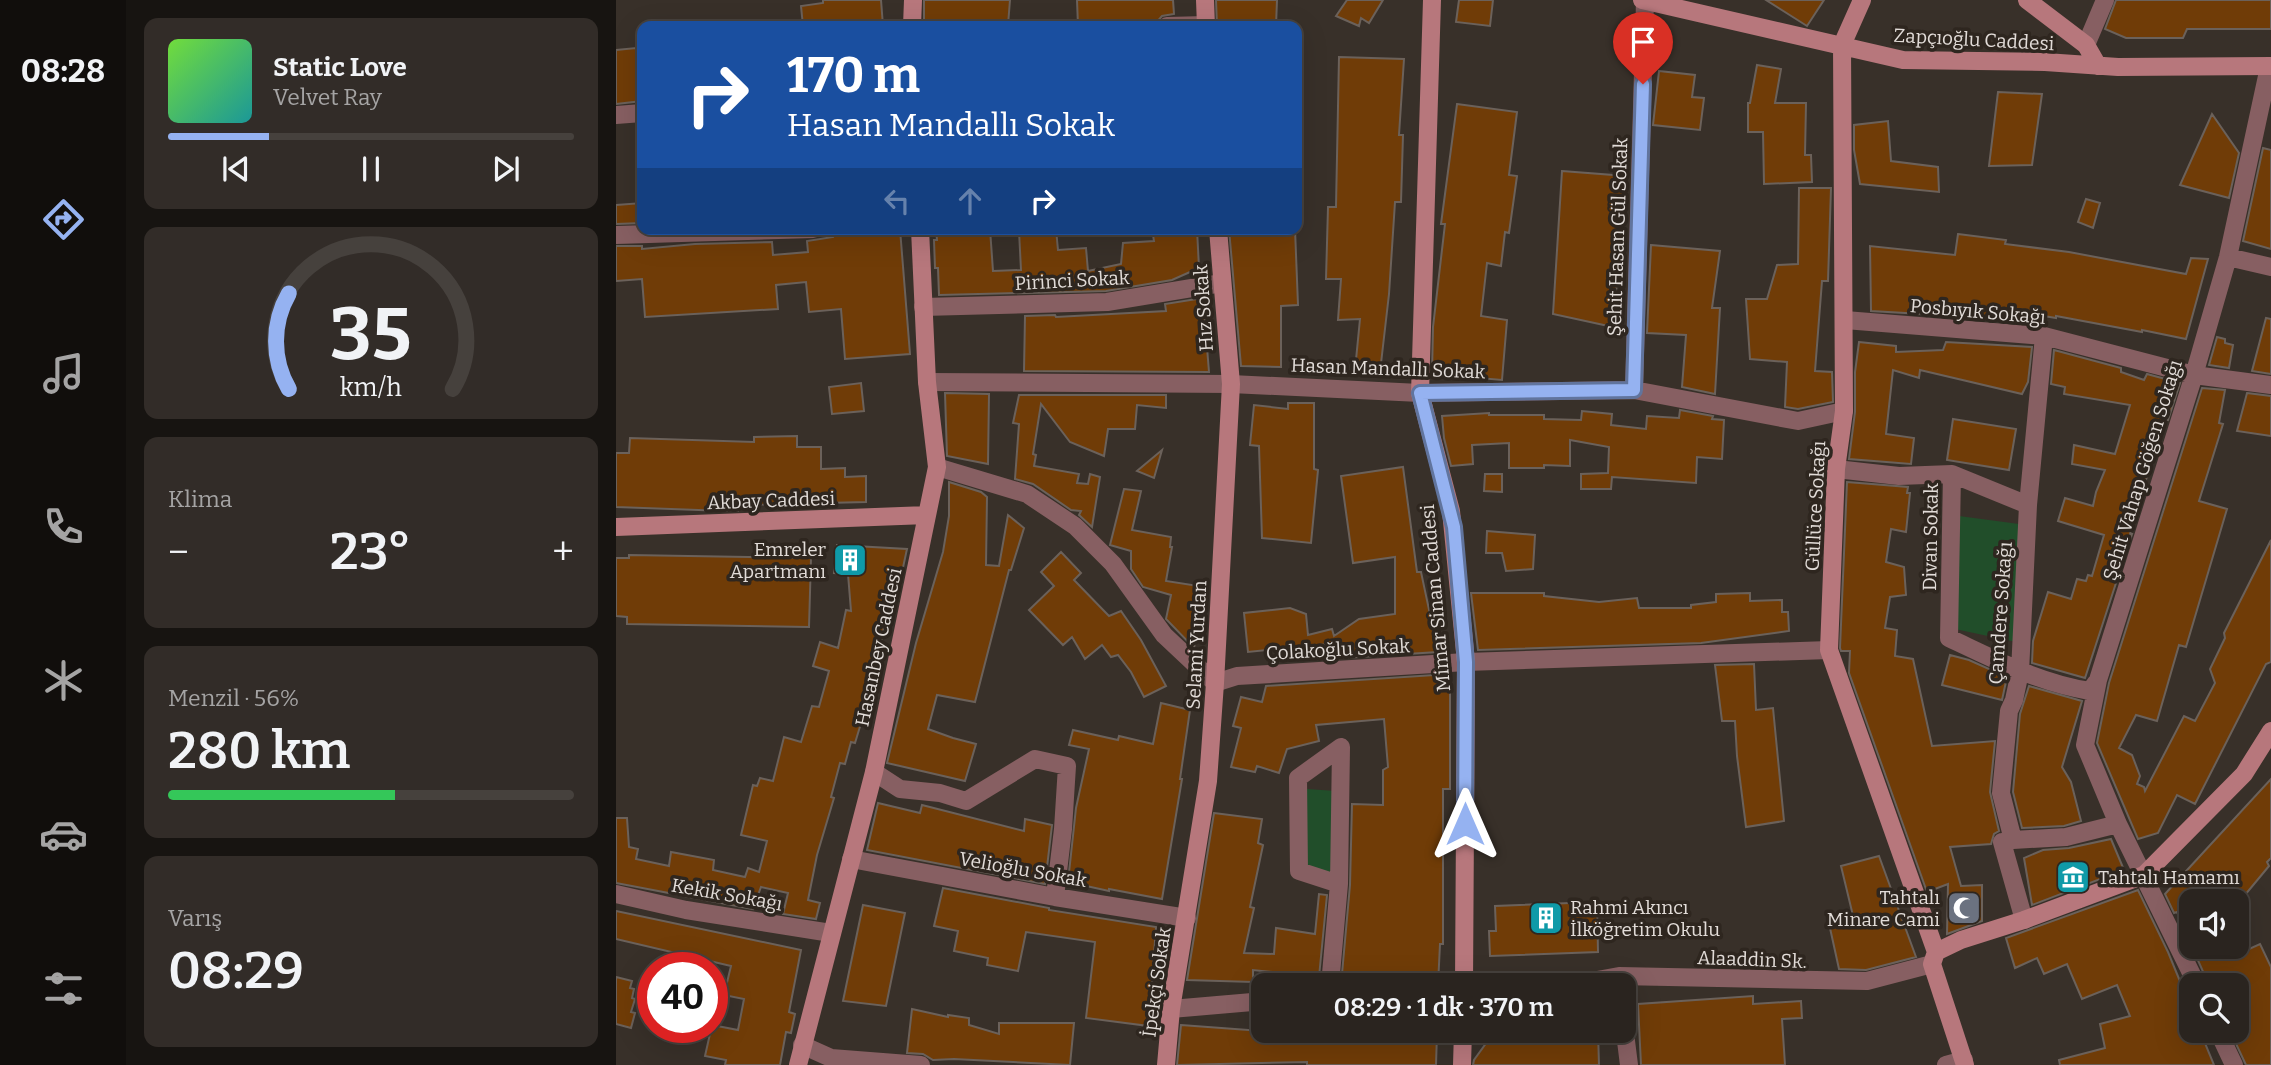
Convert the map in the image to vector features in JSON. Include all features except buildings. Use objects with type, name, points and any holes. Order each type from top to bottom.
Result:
[{"type":"street","points":[[912,21],[913,0]]},
{"type":"street","points":[[1205,0],[1206,21]]},
{"type":"street","name":"Mimar Sinan Caddesi","points":[[1432,0],[1420,393],[1451,511],[1466,662],[1464,973]]},
{"type":"street","name":"Zapçıoğlu Caddesi","points":[[1644,0],[1903,60],[2045,62],[2098,66],[2270,67]]},
{"type":"street","name":"Şehit Hasan Gül Sokak","points":[[1634,390],[1644,0]]},
{"type":"street","points":[[1842,45],[1862,0]]},
{"type":"street","points":[[2027,0],[2086,45],[2098,66]]},
{"type":"street","points":[[2086,45],[2105,0]]},
{"type":"street","name":"Güllüce Sokağı","points":[[1842,45],[1844,411],[1836,469],[1829,650],[1934,958],[1964,1063]]},
{"type":"street","name":"Şehit Vahap Göğen Sokağı","points":[[2191,973],[2118,824],[2085,745],[2098,680],[2194,375],[2228,257],[2270,67]]},
{"type":"street","points":[[616,115],[637,113]]},
{"type":"street","points":[[616,235],[637,234]]},
{"type":"street","name":"Hasanbey Caddesi","points":[[798,1065],[874,772],[937,467],[927,382],[920,235]]},
{"type":"street","name":"Hız Sokak","points":[[1218,235],[1231,384]]},
{"type":"street","points":[[2228,257],[2271,267]]},
{"type":"street","name":"Pirinci Sokak","points":[[923,307],[1107,302],[1222,283]]},
{"type":"street","name":"Posbıyık Sokağı","points":[[1845,320],[2044,336],[2194,375],[2271,385]]},
{"type":"street","name":"Çamdere Sokağı","points":[[2024,920],[2002,842],[2012,840],[2001,793],[2009,711],[2020,672],[2028,505],[2044,336]]},
{"type":"street","name":"Hasan Mandallı Sokak","points":[[927,382],[1231,384],[1420,393],[1634,390],[1798,421],[1844,411]]},
{"type":"street","name":"Selami Yurdan","points":[[1188,912],[1209,781],[1231,384]]},
{"type":"street","points":[[937,467],[1027,494],[1075,526],[1113,564],[1164,635],[1215,683]]},
{"type":"street","name":"Divan Sokak","points":[[1836,469],[1899,476],[1952,474],[1949,638],[2020,672]]},
{"type":"street","points":[[1952,474],[2028,505]]},
{"type":"street","name":"Akbay Caddesi","points":[[616,527],[927,515]]},
{"type":"street","name":"Çolakoğlu Sokak","points":[[1215,683],[1237,676],[1466,662],[1829,650]]},
{"type":"street","points":[[2020,672],[2061,686],[2090,691],[2098,680]]},
{"type":"street","points":[[1934,958],[1961,940],[2024,920],[2144,875],[2244,774],[2271,731]]},
{"type":"street","points":[[1331,973],[1339,884],[1341,747],[1298,778],[1299,871],[1339,884]]},
{"type":"street","points":[[874,772],[900,789],[940,793],[966,801],[1035,759],[1067,766],[1055,897]]},
{"type":"street","points":[[2012,840],[2066,837],[2118,824]]},
{"type":"street","name":"Velioğlu Sokak","points":[[851,859],[1055,897],[1188,912]]},
{"type":"street","name":"Kekik Sokağı","points":[[616,894],[686,910],[831,933]]},
{"type":"street","name":"İpekçi Sokak","points":[[1166,1065],[1171,1009],[1188,912]]},
{"type":"street","name":"Alaaddin Sk.","points":[[1636,981],[1867,981],[1934,958]]},
{"type":"street","points":[[1171,1009],[1251,1002]]},
{"type":"street","points":[[1462,1065],[1463,1043]]},
{"type":"street","points":[[1626,1043],[1629,1065]]},
{"type":"street","points":[[2224,1043],[2234,1065]]},
{"type":"street","points":[[802,1045],[831,1058],[921,1065]]},
{"type":"street","points":[[1946,1065],[1964,1063]]},
{"type":"green space","points":[[1959,516],[2019,524],[2016,642],[1955,629]]},
{"type":"green space","points":[[1307,789],[1336,791],[1332,877],[1302,865]]},
{"type":"place","name":"Emreler Apartmanı","points":[[850,560]]},
{"type":"place","name":"Tahtalı Hamamı","points":[[2073,877]]},
{"type":"place","name":"Tahtalı Minare Cami","points":[[1964,908]]},
{"type":"place","name":"Rahmi Akıncı İlköğretim Okulu","points":[[1546,918]]},
{"type":"route","points":[[1465,824],[1466,662],[1454,527],[1420,393],[1634,390],[1643,84]]}]
